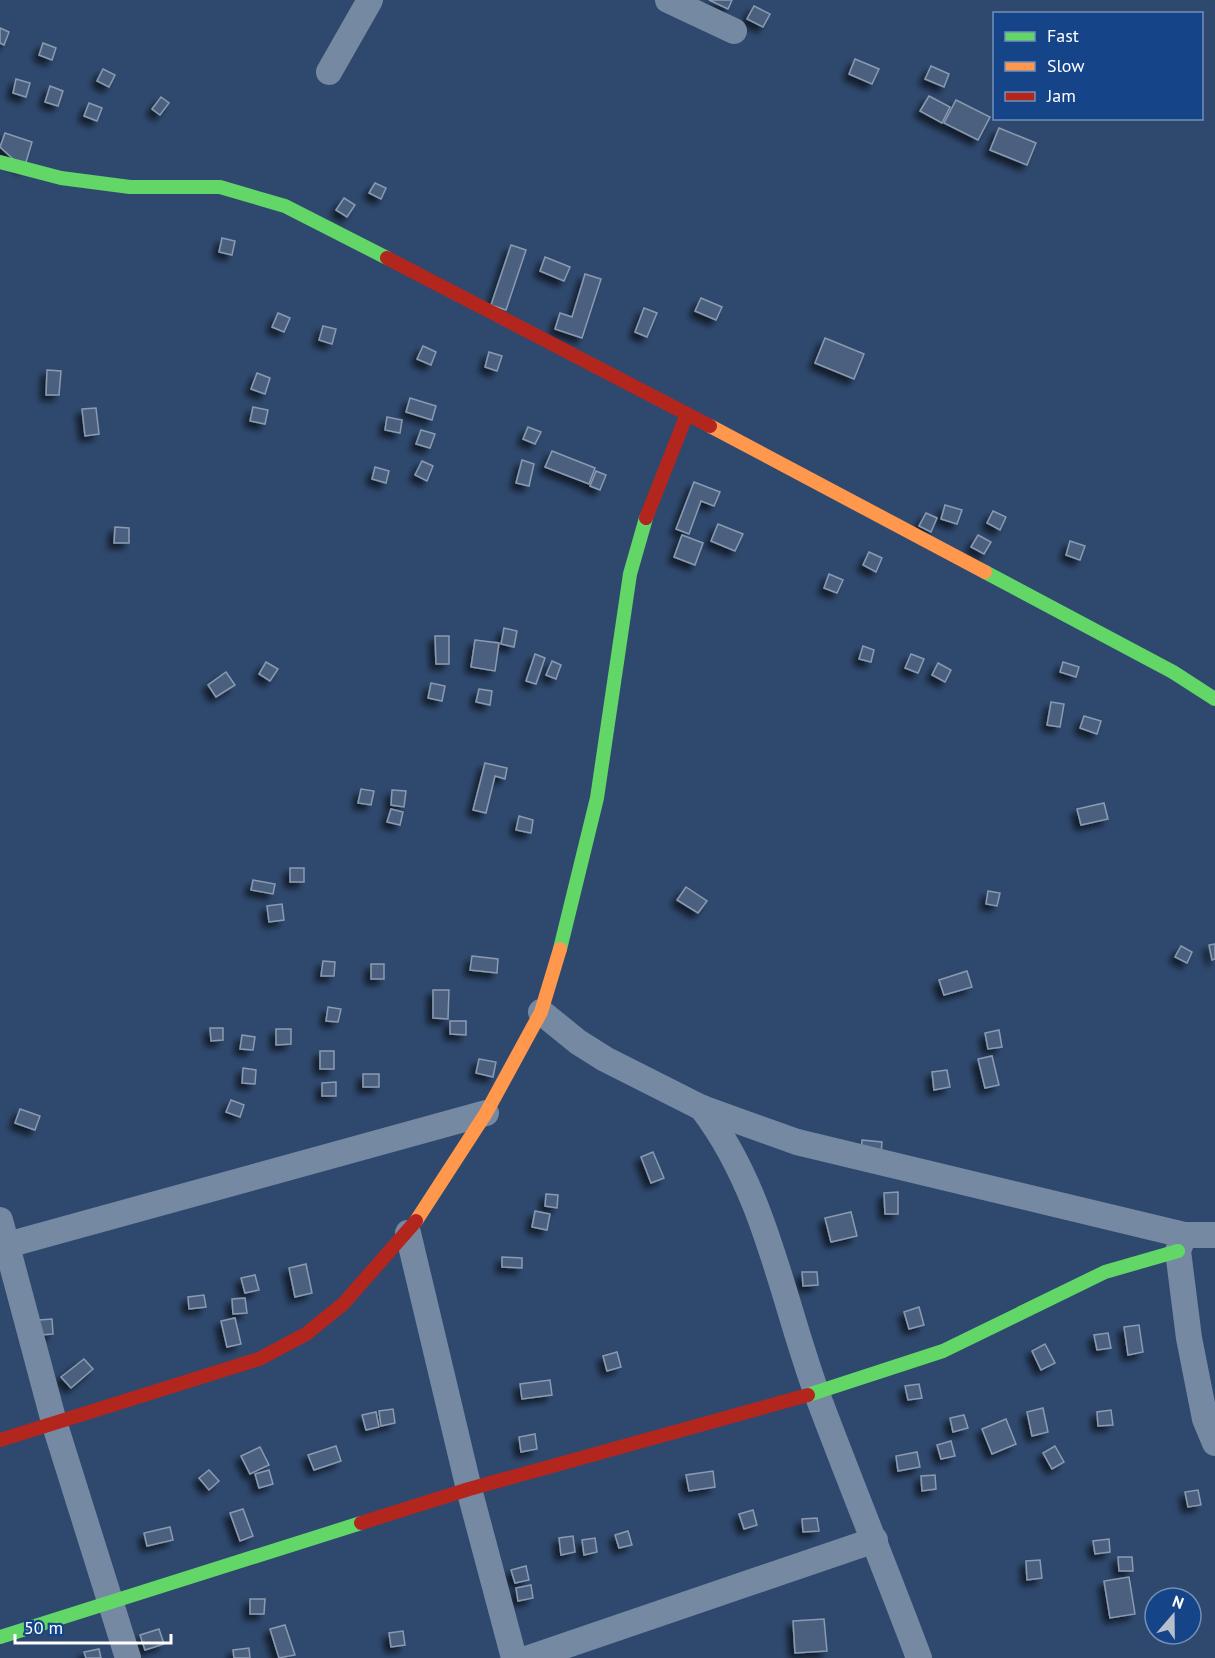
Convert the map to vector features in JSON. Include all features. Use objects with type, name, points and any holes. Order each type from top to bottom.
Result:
[{"type":"street","points":[[329,72],[370,0]]},
{"type":"street","points":[[668,0],[734,31]]},
{"type":"street","points":[[0,162],[61,178],[130,187],[220,187],[285,206],[687,414],[1173,672],[1215,699]]},
{"type":"street","points":[[0,1440],[259,1359],[306,1334],[343,1304],[408,1233],[486,1113],[541,1012],[571,912],[597,798],[630,574],[646,518],[687,414]]},
{"type":"street","points":[[541,1012],[578,1042],[605,1059],[702,1108],[797,1142],[1181,1243]]},
{"type":"street","points":[[702,1108],[723,1136],[755,1204],[817,1393],[919,1658]]},
{"type":"street","points":[[128,1658],[54,1422],[3,1237],[486,1113]]},
{"type":"street","points":[[408,1233],[469,1489],[514,1658]]},
{"type":"street","points":[[0,1636],[469,1489],[817,1393],[943,1351],[1105,1272],[1181,1243],[1215,1235]]},
{"type":"street","points":[[1181,1243],[1189,1338],[1205,1419],[1215,1443]]},
{"type":"street","points":[[529,1658],[875,1540]]},
{"type":"building","points":[[709,0],[732,0],[728,9]]},
{"type":"building","points":[[754,6],[770,14],[763,27],[747,19]]},
{"type":"building","points":[[0,28],[9,32],[4,45],[0,43]]},
{"type":"building","points":[[43,43],[56,48],[52,60],[39,55]]},
{"type":"building","points":[[855,59],[879,69],[872,84],[849,74]]},
{"type":"building","points":[[931,66],[949,74],[944,87],[925,79]]},
{"type":"building","points":[[103,69],[115,75],[109,87],[97,81]]},
{"type":"building","points":[[16,79],[30,83],[26,97],[13,93]]},
{"type":"building","points":[[50,86],[63,91],[58,106],[45,102]]},
{"type":"building","points":[[929,96],[950,107],[942,123],[920,111]]},
{"type":"building","points":[[161,97],[169,103],[160,115],[152,109]]},
{"type":"building","points":[[956,100],[990,117],[978,140],[944,123]]},
{"type":"building","points":[[89,103],[102,108],[97,121],[84,116]]},
{"type":"building","points":[[999,128],[1036,143],[1027,165],[990,150]]},
{"type":"building","points":[[5,133],[32,142],[24,169],[0,147]]},
{"type":"building","points":[[375,183],[386,188],[381,199],[369,193]]},
{"type":"building","points":[[344,198],[355,205],[347,217],[336,210]]},
{"type":"building","points":[[222,238],[235,241],[232,255],[219,252]]},
{"type":"building","points":[[511,245],[526,250],[506,310],[491,305]]},
{"type":"building","points":[[545,257],[570,267],[564,281],[540,271]]},
{"type":"building","points":[[585,274],[601,279],[582,338],[555,329],[560,313],[572,317]]},
{"type":"building","points":[[701,298],[722,307],[716,320],[695,311]]},
{"type":"building","points":[[644,308],[657,313],[647,337],[635,332]]},
{"type":"building","points":[[278,313],[290,318],[284,332],[272,327]]},
{"type":"building","points":[[323,326],[336,329],[332,344],[319,340]]},
{"type":"building","points":[[825,338],[864,354],[854,379],[815,363]]},
{"type":"building","points":[[423,346],[436,352],[431,365],[417,359]]},
{"type":"building","points":[[489,352],[502,356],[497,371],[485,367]]},
{"type":"building","points":[[47,370],[61,371],[59,395],[46,395]]},
{"type":"building","points":[[257,373],[270,378],[265,394],[251,389]]},
{"type":"building","points":[[410,398],[436,406],[432,420],[406,412]]},
{"type":"building","points":[[253,407],[268,410],[265,424],[250,421]]},
{"type":"building","points":[[96,408],[99,434],[85,436],[82,409]]},
{"type":"building","points":[[387,417],[402,420],[400,433],[385,430]]},
{"type":"building","points":[[528,427],[541,432],[535,444],[523,439]]},
{"type":"building","points":[[421,430],[435,434],[430,448],[416,444]]},
{"type":"building","points":[[552,451],[595,468],[589,484],[545,467]]},
{"type":"building","points":[[522,460],[534,464],[529,486],[516,483]]},
{"type":"building","points":[[422,461],[433,466],[427,481],[415,475]]},
{"type":"building","points":[[375,467],[389,471],[386,483],[372,479]]},
{"type":"building","points":[[596,471],[606,475],[600,490],[590,486]]},
{"type":"building","points":[[694,482],[720,492],[714,506],[701,501],[689,534],[676,529]]},
{"type":"building","points":[[945,505],[962,510],[957,524],[941,519]]},
{"type":"building","points":[[993,511],[1006,517],[1000,530],[987,523]]},
{"type":"building","points":[[926,513],[937,518],[931,532],[919,526]]},
{"type":"building","points":[[718,524],[743,534],[735,551],[711,541]]},
{"type":"building","points":[[115,527],[129,528],[129,543],[114,543]]},
{"type":"building","points":[[682,535],[703,543],[695,565],[674,557]]},
{"type":"building","points":[[978,535],[991,542],[984,554],[971,547]]},
{"type":"building","points":[[1070,541],[1085,546],[1080,560],[1066,555]]},
{"type":"building","points":[[869,552],[882,558],[876,572],[863,565]]},
{"type":"building","points":[[829,574],[843,580],[837,593],[824,588]]},
{"type":"building","points":[[504,628],[517,631],[514,647],[501,644]]},
{"type":"building","points":[[435,636],[449,636],[449,664],[436,664]]},
{"type":"building","points":[[475,640],[499,643],[495,671],[471,667]]},
{"type":"building","points":[[863,646],[874,650],[871,662],[859,659]]},
{"type":"building","points":[[535,654],[545,658],[536,684],[526,681]]},
{"type":"building","points":[[911,654],[924,659],[918,673],[905,668]]},
{"type":"building","points":[[552,661],[561,665],[556,679],[546,675]]},
{"type":"building","points":[[266,662],[278,669],[270,681],[259,674]]},
{"type":"building","points":[[1063,662],[1079,667],[1076,677],[1060,672]]},
{"type":"building","points":[[938,663],[951,670],[945,682],[932,675]]},
{"type":"building","points":[[226,672],[235,685],[216,697],[208,685]]},
{"type":"building","points":[[431,683],[445,686],[442,701],[428,698]]},
{"type":"building","points":[[479,689],[492,691],[490,705],[476,702]]},
{"type":"building","points":[[1051,702],[1064,704],[1060,727],[1047,725]]},
{"type":"building","points":[[1084,716],[1101,721],[1097,734],[1080,728]]},
{"type":"building","points":[[485,763],[507,768],[505,779],[495,776],[486,813],[473,810]]},
{"type":"building","points":[[361,789],[374,791],[371,805],[358,803]]},
{"type":"building","points":[[392,790],[406,791],[404,807],[391,805]]},
{"type":"building","points":[[1104,803],[1108,819],[1081,825],[1077,809]]},
{"type":"building","points":[[391,809],[403,812],[400,825],[387,822]]},
{"type":"building","points":[[519,816],[533,820],[531,833],[516,830]]},
{"type":"building","points":[[290,868],[304,868],[304,882],[290,882]]},
{"type":"building","points":[[253,880],[275,884],[273,894],[251,890]]},
{"type":"building","points":[[686,887],[707,901],[698,913],[677,900]]},
{"type":"building","points":[[988,891],[1000,893],[997,906],[986,904]]},
{"type":"building","points":[[282,904],[284,920],[269,922],[267,906]]},
{"type":"building","points":[[1215,944],[1215,959],[1212,960],[1209,945]]},
{"type":"building","points":[[1181,946],[1192,952],[1187,963],[1175,957]]},
{"type":"building","points":[[472,956],[498,959],[497,973],[470,970]]},
{"type":"building","points":[[323,961],[335,962],[334,976],[321,976]]},
{"type":"building","points":[[371,964],[384,964],[384,979],[371,979]]},
{"type":"building","points":[[967,971],[972,987],[944,995],[939,980]]},
{"type":"building","points":[[433,990],[449,990],[448,1019],[433,1018]]},
{"type":"building","points":[[328,1007],[341,1009],[338,1022],[326,1021]]},
{"type":"building","points":[[450,1021],[466,1021],[466,1035],[450,1034]]},
{"type":"building","points":[[210,1028],[223,1028],[223,1040],[211,1041]]},
{"type":"building","points":[[276,1029],[291,1029],[291,1044],[276,1045]]},
{"type":"building","points":[[999,1030],[1002,1047],[988,1049],[985,1033]]},
{"type":"building","points":[[242,1035],[255,1037],[253,1050],[240,1049]]},
{"type":"building","points":[[320,1051],[334,1051],[334,1069],[320,1069]]},
{"type":"building","points":[[992,1056],[999,1085],[985,1088],[978,1059]]},
{"type":"building","points":[[479,1059],[496,1062],[493,1077],[476,1073]]},
{"type":"building","points":[[243,1068],[256,1070],[255,1084],[242,1083]]},
{"type":"building","points":[[947,1070],[950,1087],[934,1090],[932,1072]]},
{"type":"building","points":[[363,1074],[379,1074],[379,1087],[363,1087]]},
{"type":"building","points":[[336,1082],[336,1096],[322,1096],[322,1083]]},
{"type":"building","points":[[231,1100],[244,1105],[240,1117],[226,1112]]},
{"type":"building","points":[[20,1109],[40,1116],[35,1130],[15,1123]]},
{"type":"building","points":[[862,1140],[882,1142],[881,1155],[861,1153]]},
{"type":"building","points":[[653,1152],[664,1178],[651,1183],[641,1157]]},
{"type":"building","points":[[898,1192],[898,1214],[885,1214],[884,1193]]},
{"type":"building","points":[[546,1194],[558,1195],[557,1208],[545,1206]]},
{"type":"building","points":[[535,1211],[550,1214],[547,1230],[532,1227]]},
{"type":"building","points":[[851,1212],[857,1236],[831,1242],[825,1218]]},
{"type":"building","points":[[502,1257],[522,1258],[522,1268],[502,1267]]},
{"type":"building","points":[[306,1264],[312,1293],[295,1297],[289,1268]]},
{"type":"building","points":[[802,1272],[817,1272],[818,1285],[803,1286]]},
{"type":"building","points":[[255,1275],[259,1290],[245,1293],[241,1278]]},
{"type":"building","points":[[204,1295],[206,1307],[189,1309],[188,1297]]},
{"type":"building","points":[[245,1298],[247,1313],[233,1314],[232,1299]]},
{"type":"building","points":[[919,1307],[924,1325],[909,1329],[904,1312]]},
{"type":"building","points":[[235,1318],[241,1344],[227,1347],[221,1321]]},
{"type":"building","points":[[52,1319],[53,1334],[40,1335],[39,1320]]},
{"type":"building","points":[[1139,1325],[1143,1352],[1128,1355],[1124,1327]]},
{"type":"building","points":[[1108,1333],[1111,1348],[1097,1350],[1094,1335]]},
{"type":"building","points":[[1045,1344],[1055,1363],[1041,1370],[1032,1351]]},
{"type":"building","points":[[617,1352],[621,1367],[607,1371],[603,1356]]},
{"type":"building","points":[[84,1359],[93,1369],[71,1388],[61,1377]]},
{"type":"building","points":[[550,1380],[552,1395],[522,1399],[520,1384]]},
{"type":"building","points":[[919,1384],[922,1398],[908,1400],[905,1386]]},
{"type":"building","points":[[1043,1408],[1048,1432],[1032,1436],[1027,1412]]},
{"type":"building","points":[[393,1409],[395,1423],[381,1426],[379,1411]]},
{"type":"building","points":[[1111,1410],[1113,1425],[1098,1426],[1097,1412]]},
{"type":"building","points":[[376,1412],[379,1427],[366,1430],[362,1415]]},
{"type":"building","points":[[964,1415],[968,1428],[953,1432],[950,1418]]},
{"type":"building","points":[[1006,1419],[1016,1444],[992,1454],[982,1429]]},
{"type":"building","points":[[535,1434],[537,1449],[521,1452],[519,1437]]},
{"type":"building","points":[[951,1441],[955,1456],[941,1459],[937,1445]]},
{"type":"building","points":[[336,1446],[341,1461],[314,1470],[308,1455]]},
{"type":"building","points":[[1055,1446],[1064,1462],[1052,1469],[1043,1453]]},
{"type":"building","points":[[260,1447],[269,1465],[250,1474],[241,1456]]},
{"type":"building","points":[[917,1452],[920,1467],[898,1471],[896,1456]]},
{"type":"building","points":[[209,1470],[219,1481],[209,1490],[199,1478]]},
{"type":"building","points":[[269,1470],[273,1484],[259,1488],[255,1474]]},
{"type":"building","points":[[713,1471],[715,1487],[689,1491],[686,1475]]},
{"type":"building","points":[[935,1475],[936,1489],[922,1491],[921,1476]]},
{"type":"building","points":[[1198,1490],[1201,1505],[1188,1507],[1185,1492]]},
{"type":"building","points":[[243,1509],[253,1536],[240,1541],[230,1513]]},
{"type":"building","points":[[753,1510],[757,1525],[744,1529],[739,1514]]},
{"type":"building","points":[[817,1518],[819,1531],[803,1532],[802,1519]]},
{"type":"building","points":[[170,1527],[173,1540],[147,1546],[144,1533]]},
{"type":"building","points":[[628,1531],[632,1545],[619,1548],[615,1535]]},
{"type":"building","points":[[573,1536],[575,1552],[561,1555],[559,1538]]},
{"type":"building","points":[[595,1538],[597,1552],[584,1555],[582,1540]]},
{"type":"building","points":[[1109,1539],[1110,1552],[1095,1554],[1093,1541]]},
{"type":"building","points":[[1118,1557],[1132,1557],[1133,1571],[1119,1571]]},
{"type":"building","points":[[1040,1560],[1042,1578],[1027,1580],[1026,1561]]},
{"type":"building","points":[[526,1566],[529,1580],[515,1583],[511,1570]]},
{"type":"building","points":[[1129,1577],[1135,1614],[1110,1618],[1104,1581]]},
{"type":"building","points":[[531,1585],[533,1598],[518,1601],[516,1588]]},
{"type":"building","points":[[250,1599],[265,1599],[264,1614],[250,1614]]},
{"type":"building","points":[[824,1619],[827,1651],[795,1653],[793,1621]]},
{"type":"building","points":[[285,1625],[295,1655],[279,1658],[270,1629]]},
{"type":"building","points":[[159,1629],[164,1644],[145,1650],[140,1635]]},
{"type":"building","points":[[403,1631],[405,1645],[391,1647],[389,1633]]},
{"type":"building","points":[[249,1648],[250,1658],[234,1658],[233,1650]]},
{"type":"building","points":[[99,1649],[101,1658],[86,1658],[84,1652]]},
{"type":"traffic: fast","points":[[0,162],[61,178],[130,187],[220,187],[285,206],[387,258]]},
{"type":"traffic: fast","points":[[560,949],[597,798],[630,574],[646,518]]},
{"type":"traffic: fast","points":[[985,572],[1173,672],[1215,699]]},
{"type":"traffic: fast","points":[[808,1395],[943,1351],[1105,1272],[1178,1251]]},
{"type":"traffic: fast","points":[[0,1637],[361,1523]]},
{"type":"traffic: slow","points":[[710,426],[985,572]]},
{"type":"traffic: slow","points":[[416,1221],[486,1113],[541,1012],[560,949]]},
{"type":"traffic: jam","points":[[387,258],[710,426]]},
{"type":"traffic: jam","points":[[646,518],[687,414]]},
{"type":"traffic: jam","points":[[0,1440],[259,1359],[306,1334],[343,1304],[416,1221]]},
{"type":"traffic: jam","points":[[361,1523],[469,1489],[808,1395]]}]
